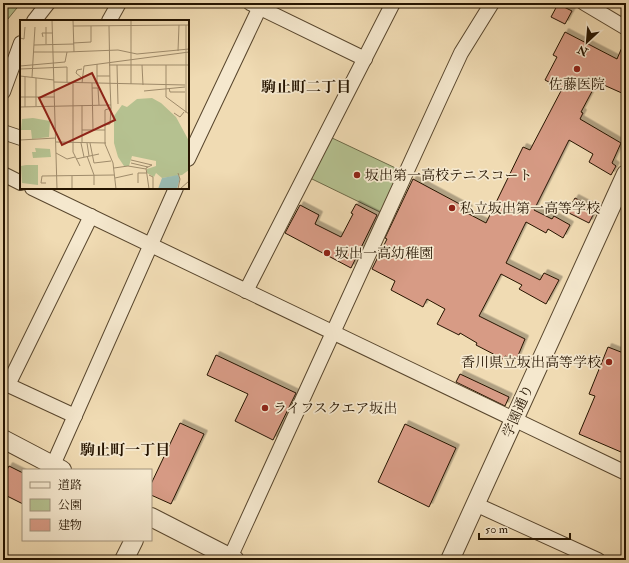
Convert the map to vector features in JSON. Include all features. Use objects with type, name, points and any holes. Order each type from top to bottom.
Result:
[{"type":"street","points":[[35,20],[48,3]]},
{"type":"street","points":[[110,20],[119,3]]},
{"type":"street","points":[[246,291],[393,3]]},
{"type":"street","points":[[152,518],[232,559],[458,60],[492,3]]},
{"type":"street","points":[[584,3],[626,28]]},
{"type":"street","points":[[189,157],[255,5],[365,59]]},
{"type":"street","points":[[3,92],[20,45]]},
{"type":"street","points":[[3,132],[20,138]]},
{"type":"street","points":[[3,174],[20,182]]},
{"type":"street","name":"学園通り","points":[[450,560],[514,420],[620,201],[626,174]]},
{"type":"street","points":[[34,189],[626,473]]},
{"type":"street","points":[[3,440],[57,468],[75,416],[176,189]]},
{"type":"street","points":[[75,416],[8,385],[90,216]]},
{"type":"street","points":[[475,504],[598,560]]},
{"type":"street","points":[[124,560],[134,541]]},
{"type":"green space","points":[[3,3],[21,3],[3,25]]},
{"type":"green space","name":"坂出第一高校テニスコート","points":[[330,137],[404,172],[384,214],[310,178]]},
{"type":"building","points":[[558,4],[572,11],[565,24],[551,17]]},
{"type":"building","points":[[565,32],[617,59],[626,38],[626,88],[624,94],[597,82],[581,112],[583,113],[580,119],[621,143],[612,163],[616,166],[611,175],[589,162],[593,154],[569,140],[534,210],[552,219],[554,216],[570,225],[563,238],[548,229],[546,233],[526,222],[506,263],[540,280],[544,273],[559,280],[546,304],[519,289],[522,285],[501,274],[479,316],[525,339],[517,358],[515,357],[513,360],[505,356],[503,359],[476,345],[477,343],[460,333],[459,335],[437,324],[445,309],[427,299],[423,307],[391,290],[395,281],[372,269],[387,239],[385,238],[413,179],[469,209],[467,213],[486,223],[523,147],[530,150],[562,89],[545,80],[557,57],[553,55]]},
{"type":"building","points":[[575,198],[596,209],[589,223],[567,212]]},
{"type":"building","points":[[356,204],[377,215],[351,268],[285,233],[300,205],[319,215],[315,224],[341,237],[353,214],[351,213]]},
{"type":"building","points":[[608,347],[626,354],[626,448],[623,447],[621,452],[579,434],[595,396],[589,394]]},
{"type":"building","name":"ライフスクエア坂出","points":[[216,355],[296,393],[273,440],[235,421],[248,394],[207,375]]},
{"type":"building","points":[[460,374],[509,397],[505,406],[456,382]]},
{"type":"building","points":[[180,423],[204,434],[171,504],[152,495],[152,482]]},
{"type":"building","points":[[405,424],[456,448],[429,507],[378,482]]},
{"type":"building","points":[[9,466],[22,472],[22,504],[3,494],[3,477]]},
{"type":"place","name":"佐藤医院","points":[[577,69]]},
{"type":"place","name":"坂出第一高校テニスコート","points":[[357,175]]},
{"type":"place","name":"私立坂出第一高等学校","points":[[452,208]]},
{"type":"place","name":"坂出一高幼稚園","points":[[327,253]]},
{"type":"place","name":"香川県立坂出高等学校","points":[[609,362]]},
{"type":"place","name":"ライフスクエア坂出","points":[[265,408]]},
{"type":"district","name":"駒止町二丁目","points":[[306,87]]},
{"type":"district","name":"駒止町一丁目","points":[[125,450]]}]
